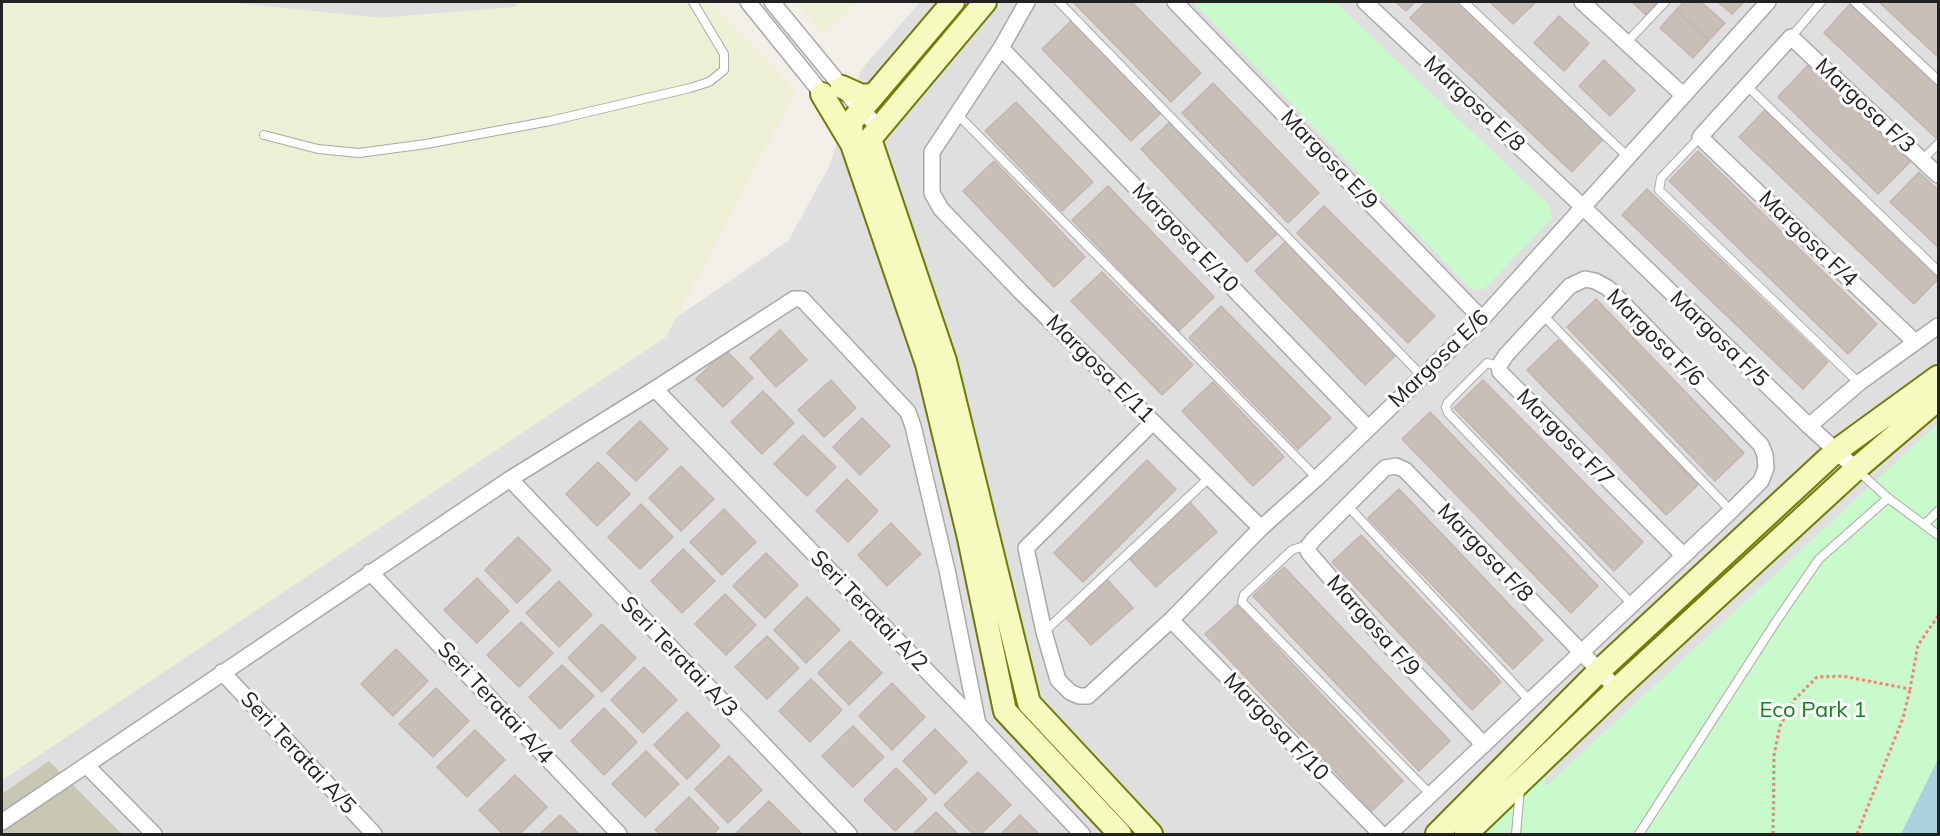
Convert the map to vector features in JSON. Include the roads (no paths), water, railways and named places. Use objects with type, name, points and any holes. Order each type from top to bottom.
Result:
[{"type":"street","points":[[748,2],[832,91],[861,108],[867,137],[945,361],[1029,704],[1151,834]]},
{"type":"street","points":[[772,2],[832,91],[867,137]]},
{"type":"street","points":[[861,108],[953,2]]},
{"type":"street","points":[[867,137],[985,2]]},
{"type":"street","points":[[957,114],[1001,48],[1027,2]]},
{"type":"street","name":"Margosa E/9","points":[[1175,2],[1482,319]]},
{"type":"street","name":"Margosa E/8","points":[[1365,2],[1583,207]]},
{"type":"street","points":[[1582,2],[1683,95]]},
{"type":"street","name":"Margosa E/6","points":[[1044,632],[1058,680],[1070,692],[1079,696],[1088,696],[1171,620],[1261,528],[1317,478],[1482,319],[1768,2]]},
{"type":"street","points":[[1700,137],[1791,37]]},
{"type":"street","name":"Margosa F/3","points":[[1791,37],[1938,175]]},
{"type":"street","name":"Margosa E/10","points":[[1001,48],[1368,428]]},
{"type":"street","points":[[832,91],[862,96],[861,108],[867,137],[927,364],[969,538],[1005,711],[1119,834],[1136,818]]},
{"type":"street","name":"Margosa E/11","points":[[957,114],[932,152],[932,194],[941,209],[1261,528]]},
{"type":"street","name":"Margosa F/4","points":[[1700,137],[1915,342]]},
{"type":"street","name":"Margosa F/5","points":[[1583,207],[1856,469]]},
{"type":"street","name":"Margosa F/6","points":[[1543,315],[1570,286],[1585,279],[1608,288],[1761,445],[1765,454],[1766,468],[1761,481],[1731,511]]},
{"type":"street","points":[[2,822],[510,479],[794,299],[802,299],[908,412],[947,570],[978,724]]},
{"type":"street","points":[[1499,366],[1506,355],[1543,315]]},
{"type":"street","points":[[1809,426],[1859,383],[1938,326]]},
{"type":"street","name":"Margosa F/7","points":[[1499,366],[1504,376],[1683,555]]},
{"type":"street","points":[[1437,834],[1600,670],[1836,451],[1938,377]]},
{"type":"street","name":"Seri Teratai A/2","points":[[655,389],[1082,834]]},
{"type":"street","points":[[1466,834],[1617,689],[1856,469],[1938,399]]},
{"type":"street","points":[[1044,632],[1026,548],[1153,422]]},
{"type":"street","name":"Margosa F/8","points":[[1347,505],[1385,468],[1396,466],[1405,470],[1617,689]]},
{"type":"street","name":"Seri Teratai A/3","points":[[510,479],[849,834]]},
{"type":"street","points":[[1307,548],[1347,505]]},
{"type":"street","points":[[1389,834],[1731,511]]},
{"type":"street","name":"Margosa F/9","points":[[1307,548],[1311,558],[1377,632],[1484,745]]},
{"type":"street","name":"Seri Teratai A/4","points":[[370,572],[619,834]]},
{"type":"street","name":"Margosa F/10","points":[[1171,620],[1381,834]]},
{"type":"street","name":"Seri Teratai A/5","points":[[222,672],[374,834]]},
{"type":"street","points":[[1032,740],[1048,724]]},
{"type":"street","points":[[86,765],[154,834]]},
{"type":"lane","points":[[264,135],[318,149],[359,153],[426,144],[550,121],[690,88],[709,82],[724,70],[724,54],[693,2]]},
{"type":"lane","points":[[1059,2],[1423,377]]},
{"type":"lane","points":[[1464,2],[1627,156]]},
{"type":"lane","points":[[1627,42],[1665,2]]},
{"type":"lane","points":[[1791,37],[1821,2]]},
{"type":"lane","points":[[1855,2],[1938,80]]},
{"type":"lane","points":[[1746,86],[1938,271]]},
{"type":"lane","points":[[957,114],[1317,478]]},
{"type":"lane","points":[[1700,137],[1661,178],[1659,190],[1859,383]]},
{"type":"lane","points":[[1922,160],[1938,144]]},
{"type":"lane","points":[[1543,315],[1731,511]]},
{"type":"lane","points":[[1499,366],[1487,363],[1448,402],[1446,407],[1448,413],[1632,604]]},
{"type":"lane","points":[[1856,469],[1888,498],[1938,535]]},
{"type":"lane","points":[[1044,632],[1209,478]]},
{"type":"lane","points":[[1639,834],[1819,559],[1888,498]]},
{"type":"lane","points":[[1347,505],[1530,701]]},
{"type":"lane","points":[[1924,525],[1938,511]]},
{"type":"lane","points":[[1307,548],[1292,550],[1244,595],[1242,602],[1431,795]]},
{"type":"lane","points":[[1516,834],[1521,782]]},
{"type":"water","points":[[1938,759],[1938,834],[1901,834]]},
{"type":"park label","name":"Eco Park 1","points":[[1813,710]]}]
